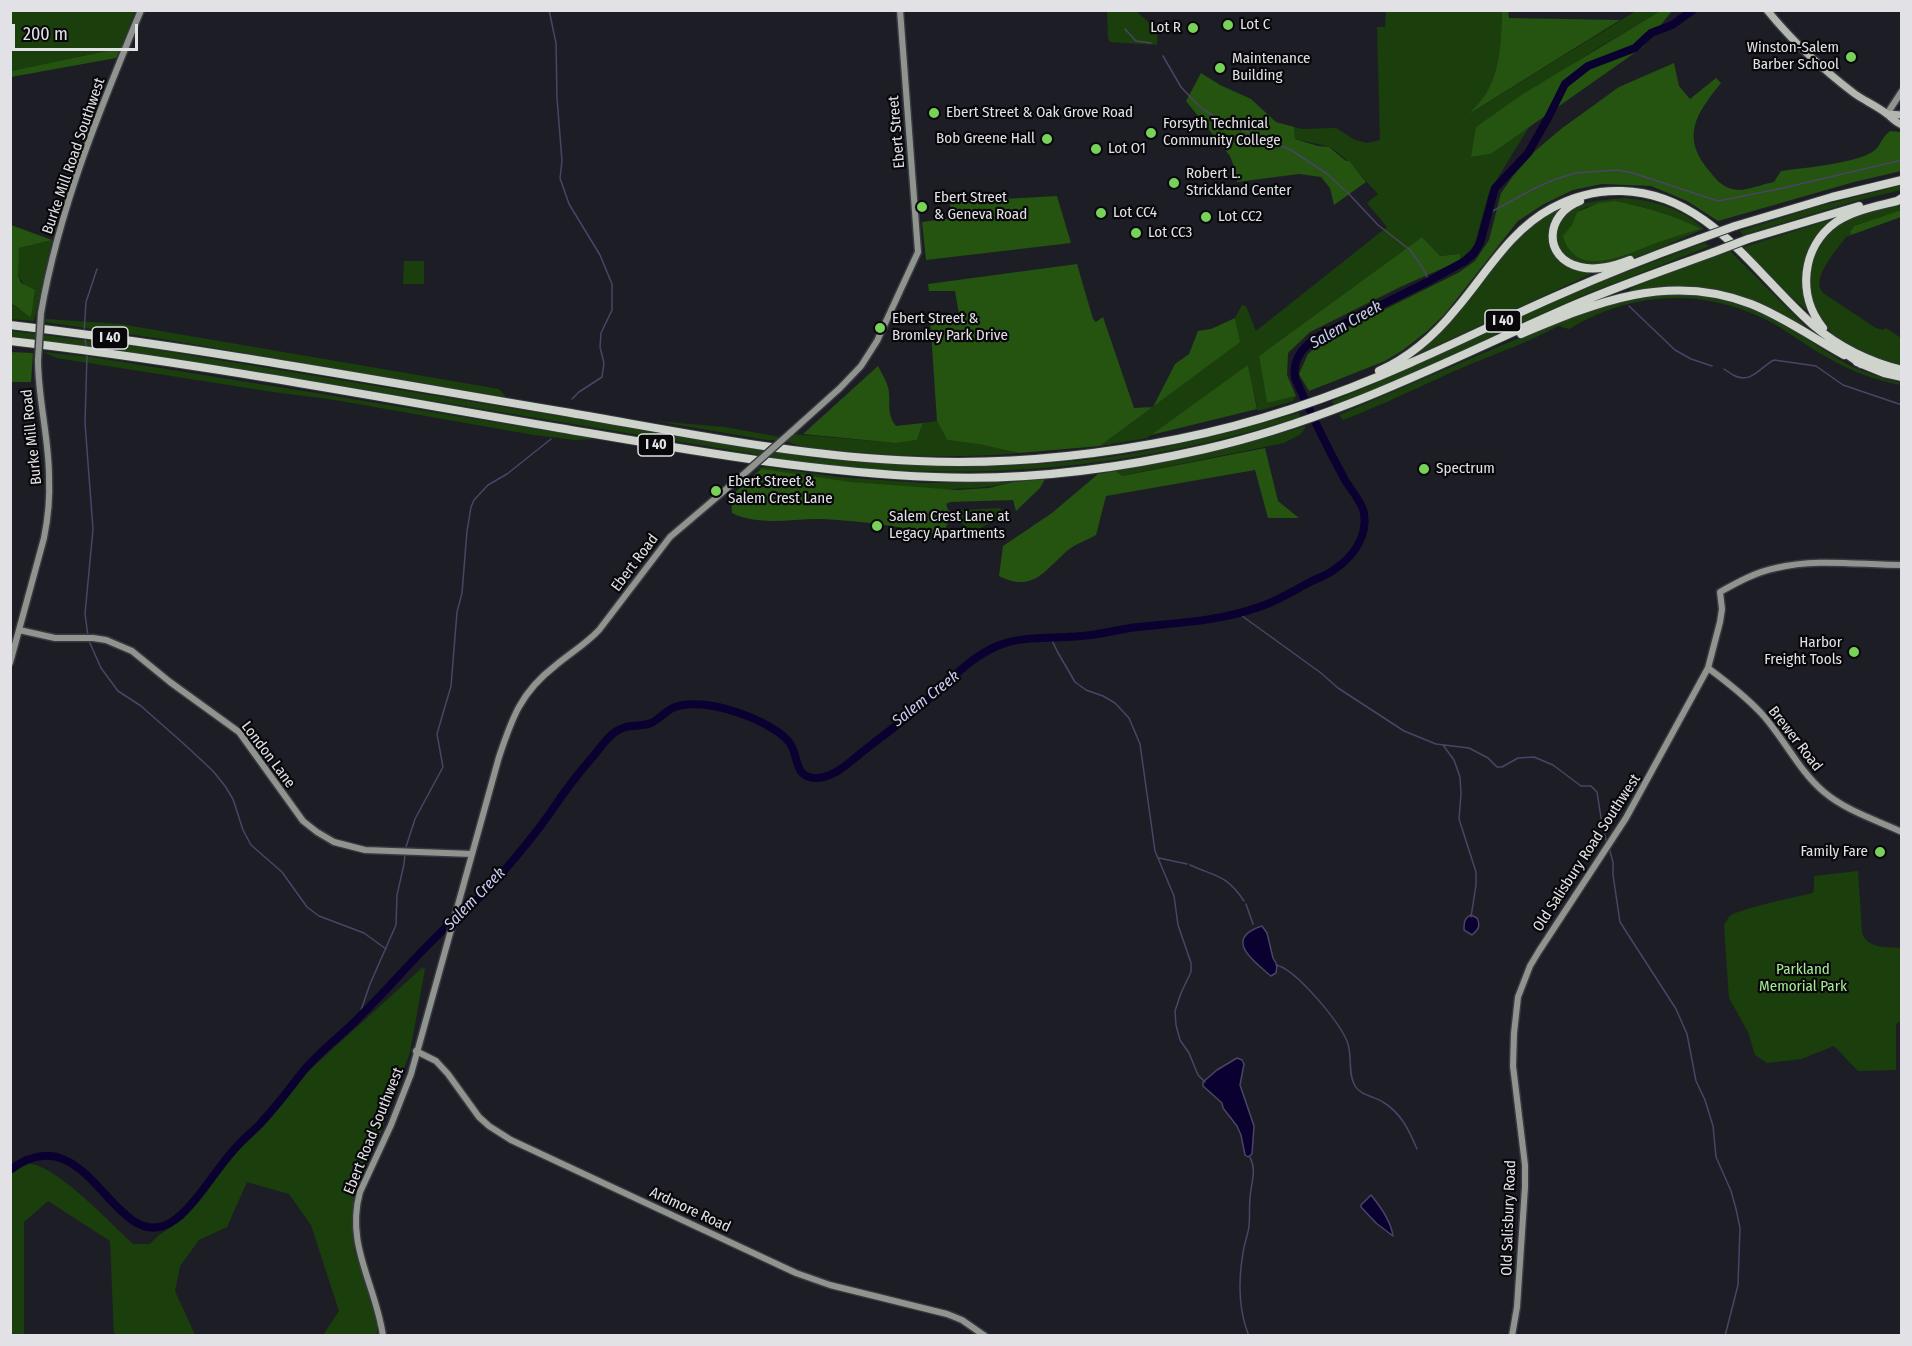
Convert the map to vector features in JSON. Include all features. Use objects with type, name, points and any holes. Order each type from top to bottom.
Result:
[{"type":"highway","name":"I 40","points":[[10,325],[132,341],[759,445],[882,459],[960,462],[1049,458],[1179,439],[1260,419],[1330,395],[1413,362],[1587,283],[1677,247],[1735,226],[1902,180]]},
{"type":"highway","points":[[1330,395],[1340,387],[1391,365],[1426,340],[1452,315],[1511,240],[1533,220],[1551,208],[1570,200],[1599,192],[1618,191],[1648,194],[1686,207],[1715,228],[1805,317],[1836,342],[1858,355],[1902,370]]},
{"type":"highway","points":[[1677,247],[1666,247],[1614,266],[1586,268],[1574,265],[1560,254],[1554,242],[1553,232],[1562,212],[1575,203],[1587,199],[1622,195],[1668,204],[1686,213],[1710,230],[1814,331],[1861,364]]},
{"type":"highway","name":"I 40","points":[[10,340],[148,359],[746,460],[866,473],[937,477],[1055,473],[1131,463],[1207,449],[1303,422],[1399,384],[1608,291],[1748,239],[1859,206],[1902,197]]},
{"type":"highway","points":[[1836,342],[1816,320],[1808,301],[1805,277],[1810,255],[1824,233],[1836,222],[1858,211],[1897,201],[1902,197]]},
{"type":"highway","points":[[1511,333],[1519,335],[1590,306],[1623,296],[1657,291],[1693,290],[1725,296],[1762,309],[1861,364],[1902,378]]},
{"type":"main road","points":[[1767,10],[1787,34],[1823,68],[1857,95],[1902,125]]},
{"type":"main road","points":[[1887,114],[1902,115]]},
{"type":"street","name":"Burke Mill Road Southwest","points":[[41,313],[53,253],[90,136],[141,10]]},
{"type":"street","name":"Ebert Street","points":[[900,10],[918,252]]},
{"type":"street","points":[[1887,114],[1902,91]]},
{"type":"street","name":"Ebert Road","points":[[448,936],[509,726],[523,698],[545,674],[592,638],[670,537],[790,433],[861,366],[877,341],[918,252]]},
{"type":"street","name":"Burke Mill Road","points":[[10,663],[44,538],[49,499],[48,464],[39,392],[38,360],[41,313]]},
{"type":"street","name":"Old Salisbury Road Southwest","points":[[1513,1066],[1518,998],[1530,966],[1626,819],[1708,668],[1720,622],[1722,609],[1720,592],[1758,573],[1785,566],[1902,565]]},
{"type":"street","name":"London Lane","points":[[20,630],[55,638],[99,639],[119,644],[132,651],[239,732],[303,821],[334,842],[365,850],[472,854]]},
{"type":"street","name":"Brewer Road","points":[[1708,668],[1744,696],[1762,714],[1808,777],[1826,794],[1902,832]]},
{"type":"street","name":"Ebert Road Southwest","points":[[383,1335],[357,1240],[355,1218],[360,1192],[403,1097],[448,936]]},
{"type":"street","name":"Ardmore Road","points":[[416,1051],[436,1062],[448,1074],[479,1117],[511,1140],[796,1273],[831,1285],[947,1314],[962,1320],[985,1335]]},
{"type":"street","name":"Old Salisbury Road","points":[[1512,1335],[1517,1307],[1525,1187],[1525,1165],[1513,1066]]},
{"type":"green space","points":[[1662,10],[1672,11],[1643,47],[1491,154],[1471,157],[1476,127],[1523,94]]},
{"type":"green space","points":[[10,11],[135,11],[121,48],[11,71]]},
{"type":"green space","points":[[1107,11],[1136,11],[1148,22],[1158,25],[1157,45],[1110,42]]},
{"type":"green space","points":[[1386,11],[1502,11],[1495,75],[1486,94],[1471,113],[1636,11],[1661,11],[1596,49],[1476,127],[1472,157],[1491,154],[1529,127],[1489,192],[1474,246],[1460,260],[1460,254],[1440,256],[1422,237],[1259,356],[1267,403],[1296,396],[1293,401],[1258,411],[1248,366],[1147,438],[1100,446],[1239,342],[1235,318],[1242,305],[1246,306],[1256,331],[1387,227],[1367,203],[1378,194],[1356,170],[1331,148],[1295,139],[1294,127],[1302,129],[1336,128],[1355,140],[1367,143],[1380,140],[1377,27],[1385,27]]},
{"type":"green space","points":[[1502,11],[1508,11],[1509,18],[1620,20],[1469,114],[1481,101],[1492,83],[1499,53]]},
{"type":"green space","points":[[121,48],[116,58],[11,77],[11,71]]},
{"type":"green space","points":[[1674,63],[1679,86],[1690,99],[1716,78],[1721,83],[1698,116],[1694,138],[1701,160],[1716,179],[1726,187],[1738,190],[1747,189],[1774,182],[1781,171],[1858,158],[1876,149],[1890,131],[1901,132],[1901,171],[1718,221],[1687,201],[1651,186],[1602,184],[1573,190],[1544,204],[1518,221],[1444,315],[1403,350],[1385,361],[1309,391],[1299,374],[1308,354],[1325,339],[1458,273],[1475,261],[1489,240],[1501,193],[1535,151],[1619,87]]},
{"type":"green space","points":[[1201,73],[1220,85],[1251,99],[1276,122],[1294,127],[1295,139],[1329,147],[1349,161],[1366,182],[1334,205],[1330,188],[1321,177],[1299,174],[1237,182],[1230,156],[1186,101]]},
{"type":"green space","points":[[1901,185],[1901,190],[1852,202],[1743,235],[1740,231],[1816,207]]},
{"type":"green space","points":[[1057,196],[1071,243],[926,260],[922,222],[951,218],[950,202]]},
{"type":"green space","points":[[1623,198],[1656,203],[1677,210],[1704,229],[1633,258],[1603,266],[1582,266],[1567,258],[1558,245],[1557,237],[1564,214],[1571,208],[1585,203]],"holes":[[[1615,201],[1669,215],[1700,229],[1668,239],[1572,225],[1577,212],[1586,207]]]},
{"type":"green space","points":[[1615,201],[1659,212],[1701,229],[1617,257],[1590,261],[1579,258],[1570,250],[1563,236],[1572,225],[1577,212],[1599,203]]},
{"type":"green space","points":[[1901,203],[1901,210],[1854,226],[1850,232],[1851,235],[1846,237],[1826,264],[1822,272],[1820,287],[1823,293],[1876,328],[1883,330],[1886,328],[1901,338],[1901,366],[1866,354],[1849,346],[1834,335],[1822,323],[1809,291],[1810,271],[1814,257],[1830,233],[1854,215]]},
{"type":"green space","points":[[1559,208],[1561,211],[1554,219],[1557,254],[1591,274],[1418,354],[1417,351],[1501,255],[1535,221]]},
{"type":"green space","points":[[1901,210],[1901,217],[1851,235],[1850,232],[1854,226]]},
{"type":"green space","points":[[1833,219],[1834,222],[1809,252],[1808,309],[1806,310],[1779,286],[1744,250],[1744,247]]},
{"type":"green space","points":[[11,225],[52,240],[19,248],[18,275],[21,283],[35,290],[31,317],[11,304]]},
{"type":"green space","points":[[1422,237],[1440,256],[1460,254],[1460,260],[1310,332],[1288,353],[1287,375],[1296,396],[1267,403],[1259,356]]},
{"type":"green space","points":[[52,240],[34,321],[11,319],[10,304],[31,317],[35,296],[21,280],[17,270],[19,248]]},
{"type":"green space","points":[[1704,243],[1710,246],[1579,297],[1364,394],[1334,405],[1332,401],[1580,291]]},
{"type":"green space","points":[[1730,251],[1805,328],[1761,305],[1725,292],[1694,288],[1631,291],[1630,289]]},
{"type":"green space","points":[[404,261],[424,261],[424,284],[403,284]]},
{"type":"green space","points":[[1077,264],[1093,319],[1096,322],[1103,317],[1134,408],[1152,407],[1100,446],[1019,453],[947,440],[937,421],[930,317],[959,314],[955,291],[929,291],[928,284]]},
{"type":"green space","points":[[1681,294],[1718,299],[1753,309],[1778,321],[1849,365],[1875,376],[1901,383],[1901,385],[1866,376],[1845,367],[1772,323],[1734,307],[1686,298],[1662,298],[1615,308],[1569,329],[1558,326],[1359,414],[1343,420],[1339,415],[1507,343],[1607,304],[1644,295]]},
{"type":"green space","points":[[1235,318],[1240,342],[1153,406],[1175,364],[1189,354],[1198,331],[1211,329]]},
{"type":"green space","points":[[46,319],[120,324],[499,389],[506,397],[162,339],[45,322]]},
{"type":"green space","points":[[11,331],[140,347],[812,458],[898,465],[1028,465],[1114,456],[1211,437],[1299,413],[1300,417],[1180,448],[1120,459],[1000,470],[878,469],[815,464],[186,360],[11,336]]},
{"type":"green space","points":[[11,352],[33,353],[31,382],[11,382]]},
{"type":"green space","points":[[43,352],[91,357],[596,439],[575,440],[534,435],[329,399],[57,358]]},
{"type":"green space","points":[[1248,365],[1257,409],[1151,435]]},
{"type":"green space","points":[[878,366],[888,387],[890,414],[896,426],[923,423],[917,440],[896,443],[803,434]]},
{"type":"green space","points":[[655,421],[724,427],[780,437],[777,440],[767,440]]},
{"type":"green space","points":[[937,421],[947,440],[1019,453],[954,456],[888,455],[800,446],[786,441],[793,434],[896,443],[917,440],[923,423]]},
{"type":"green space","points":[[1306,426],[1301,434],[1284,443],[1121,476],[1116,471],[1212,452]]},
{"type":"green space","points":[[1265,448],[1278,501],[1299,518],[1268,518],[1255,470],[1106,496],[1096,535],[1077,544],[1044,572],[1029,581],[1011,581],[999,576],[1003,546],[1052,513],[1098,474],[1116,471],[1122,476]]},
{"type":"green space","points":[[766,467],[838,477],[924,483],[1013,482],[966,488],[917,488],[867,484],[771,472],[756,468]]},
{"type":"green space","points":[[761,469],[851,482],[957,490],[989,488],[1013,482],[1045,479],[1040,488],[1016,511],[1013,500],[946,504],[948,510],[953,513],[942,535],[853,521],[754,520],[732,513],[731,496]]},
{"type":"green space","points":[[1000,508],[1004,513],[981,528],[967,528],[956,518],[961,510]]},
{"type":"green space","name":"Parkland Memorial Park","points":[[1858,871],[1862,933],[1873,945],[1901,948],[1902,1020],[1896,1024],[1896,1070],[1858,1071],[1834,1046],[1801,1059],[1767,1063],[1755,1055],[1748,1032],[1729,998],[1724,925],[1729,917],[1743,910],[1813,893],[1814,876]]},
{"type":"green space","points":[[422,968],[425,969],[410,1052],[381,1132],[357,1186],[354,1249],[377,1321],[377,1335],[323,1335],[339,1311],[311,1225],[289,1194],[247,1182],[227,1227],[199,1240],[180,1266],[175,1291],[195,1335],[114,1335],[110,1241],[48,1201],[24,1222],[24,1335],[11,1336],[10,1174],[13,1171],[26,1164],[51,1172],[82,1196],[133,1244],[150,1244],[184,1218],[218,1174],[303,1076]]},
{"type":"shaded area","points":[[1471,915],[1477,918],[1479,923],[1472,935],[1464,930],[1465,921]]},
{"type":"shaded area","points":[[1262,926],[1267,933],[1277,965],[1276,973],[1271,976],[1251,958],[1243,946],[1245,935]]},
{"type":"shaded area","points":[[1237,1058],[1244,1064],[1240,1085],[1254,1126],[1252,1154],[1248,1157],[1245,1155],[1237,1126],[1223,1108],[1222,1103],[1203,1086],[1203,1082],[1217,1070]]},
{"type":"shaded area","points":[[1371,1195],[1388,1219],[1393,1236],[1361,1207]]},
{"type":"waterway","points":[[549,10],[556,43],[562,161],[560,178],[569,204],[600,255],[612,284],[612,310],[601,333],[600,347],[604,363],[602,377],[572,399]]},
{"type":"waterway","name":"Salem Creek","points":[[10,1170],[37,1157],[60,1158],[80,1169],[132,1220],[150,1227],[170,1223],[195,1201],[235,1148],[265,1119],[312,1061],[360,1016],[441,932],[490,887],[536,832],[607,739],[620,729],[651,723],[669,710],[687,704],[718,707],[752,718],[780,733],[792,747],[802,773],[813,778],[821,778],[844,767],[915,711],[974,659],[997,646],[1017,640],[1088,635],[1199,621],[1244,612],[1272,602],[1332,571],[1342,564],[1358,545],[1364,530],[1364,513],[1359,500],[1332,455],[1295,378],[1296,364],[1301,352],[1321,335],[1465,261],[1480,243],[1495,188],[1528,153],[1565,84],[1588,66],[1635,48],[1651,33],[1672,25],[1693,10]]},
{"type":"waterway","points":[[1125,29],[1136,41],[1151,43]]},
{"type":"waterway","points":[[1163,56],[1181,87],[1204,110],[1229,124],[1291,150],[1326,173],[1378,225],[1410,250],[1429,281]]},
{"type":"waterway","points":[[1489,213],[1537,187],[1576,173],[1617,170],[1633,173],[1718,201],[1902,160]]},
{"type":"waterway","points":[[84,333],[86,302],[97,269]]},
{"type":"waterway","points":[[1629,306],[1675,350],[1691,359],[1712,366]]},
{"type":"waterway","points":[[85,337],[86,347]]},
{"type":"waterway","points":[[87,355],[85,423],[93,529],[85,614],[88,636]]},
{"type":"waterway","points":[[1724,369],[1739,378],[1745,378],[1755,374],[1774,360],[1816,366],[1843,385],[1902,405]]},
{"type":"waterway","points":[[405,850],[415,819],[443,767],[437,734],[451,686],[457,612],[462,593],[471,507],[474,500],[488,485],[507,474],[551,439]]},
{"type":"waterway","points":[[1238,613],[1321,673],[1338,688],[1404,731],[1436,744],[1469,748],[1488,758],[1497,767],[1502,767],[1518,758],[1534,757],[1553,765],[1581,786],[1591,786],[1597,792],[1607,844]]},
{"type":"waterway","points":[[1051,638],[1075,682],[1086,690],[1115,703],[1129,718],[1140,744],[1155,851],[1174,896],[1178,925],[1191,963],[1191,972],[1175,1011],[1176,1025],[1180,1040],[1189,1053],[1198,1075],[1205,1082]]},
{"type":"waterway","points":[[89,641],[101,668],[118,691],[141,706],[213,771],[233,799],[243,830],[251,845],[282,872],[307,907],[319,916],[364,933],[386,949]]},
{"type":"waterway","points":[[1443,745],[1454,760],[1460,777],[1459,819],[1476,872],[1471,917]]},
{"type":"waterway","points":[[1609,848],[1613,862],[1620,922],[1676,1009],[1687,1034],[1696,1081],[1713,1126],[1716,1157],[1736,1209],[1740,1228],[1738,1285],[1725,1336]]},
{"type":"waterway","points":[[358,1019],[370,984],[396,925],[397,895],[405,854]]},
{"type":"waterway","points":[[1159,858],[1187,864]]},
{"type":"waterway","points":[[1190,865],[1226,881],[1244,901]]},
{"type":"waterway","points":[[1246,904],[1253,924]]},
{"type":"waterway","points":[[1276,965],[1294,976],[1326,1010],[1347,1041],[1351,1075],[1355,1086],[1361,1092],[1383,1102],[1395,1111],[1417,1149]]},
{"type":"waterway","points":[[1249,1336],[1241,1306],[1240,1285],[1241,1264],[1249,1226],[1253,1177],[1250,1157]]},
{"type":"place","name":"Lot C","points":[[1228,25]]},
{"type":"place","name":"Lot R","points":[[1193,28]]},
{"type":"place","name":"Winston-Salem Barber School","points":[[1851,57]]},
{"type":"place","name":"Maintenance Building","points":[[1220,68]]},
{"type":"place","name":"Ebert Street & Oak Grove Road","points":[[934,113]]},
{"type":"place","name":"Forsyth Technical Community College","points":[[1151,133]]},
{"type":"place","name":"Bob Greene Hall","points":[[1047,139]]},
{"type":"place","name":"Lot O1","points":[[1096,149]]},
{"type":"place","name":"Robert L. Strickland Center","points":[[1174,183]]},
{"type":"place","name":"Ebert Street & Geneva Road","points":[[922,207]]},
{"type":"place","name":"Lot CC4","points":[[1101,213]]},
{"type":"place","name":"Lot CC2","points":[[1206,217]]},
{"type":"place","name":"Lot CC3","points":[[1136,233]]},
{"type":"place","name":"Ebert Street & Bromley Park Drive","points":[[880,328]]},
{"type":"place","name":"Spectrum","points":[[1424,469]]},
{"type":"place","name":"Ebert Street & Salem Crest Lane","points":[[716,491]]},
{"type":"place","name":"Salem Crest Lane at Legacy Apartments","points":[[877,526]]},
{"type":"place","name":"Harbor Freight Tools","points":[[1854,652]]},
{"type":"place","name":"Family Fare","points":[[1880,852]]}]
